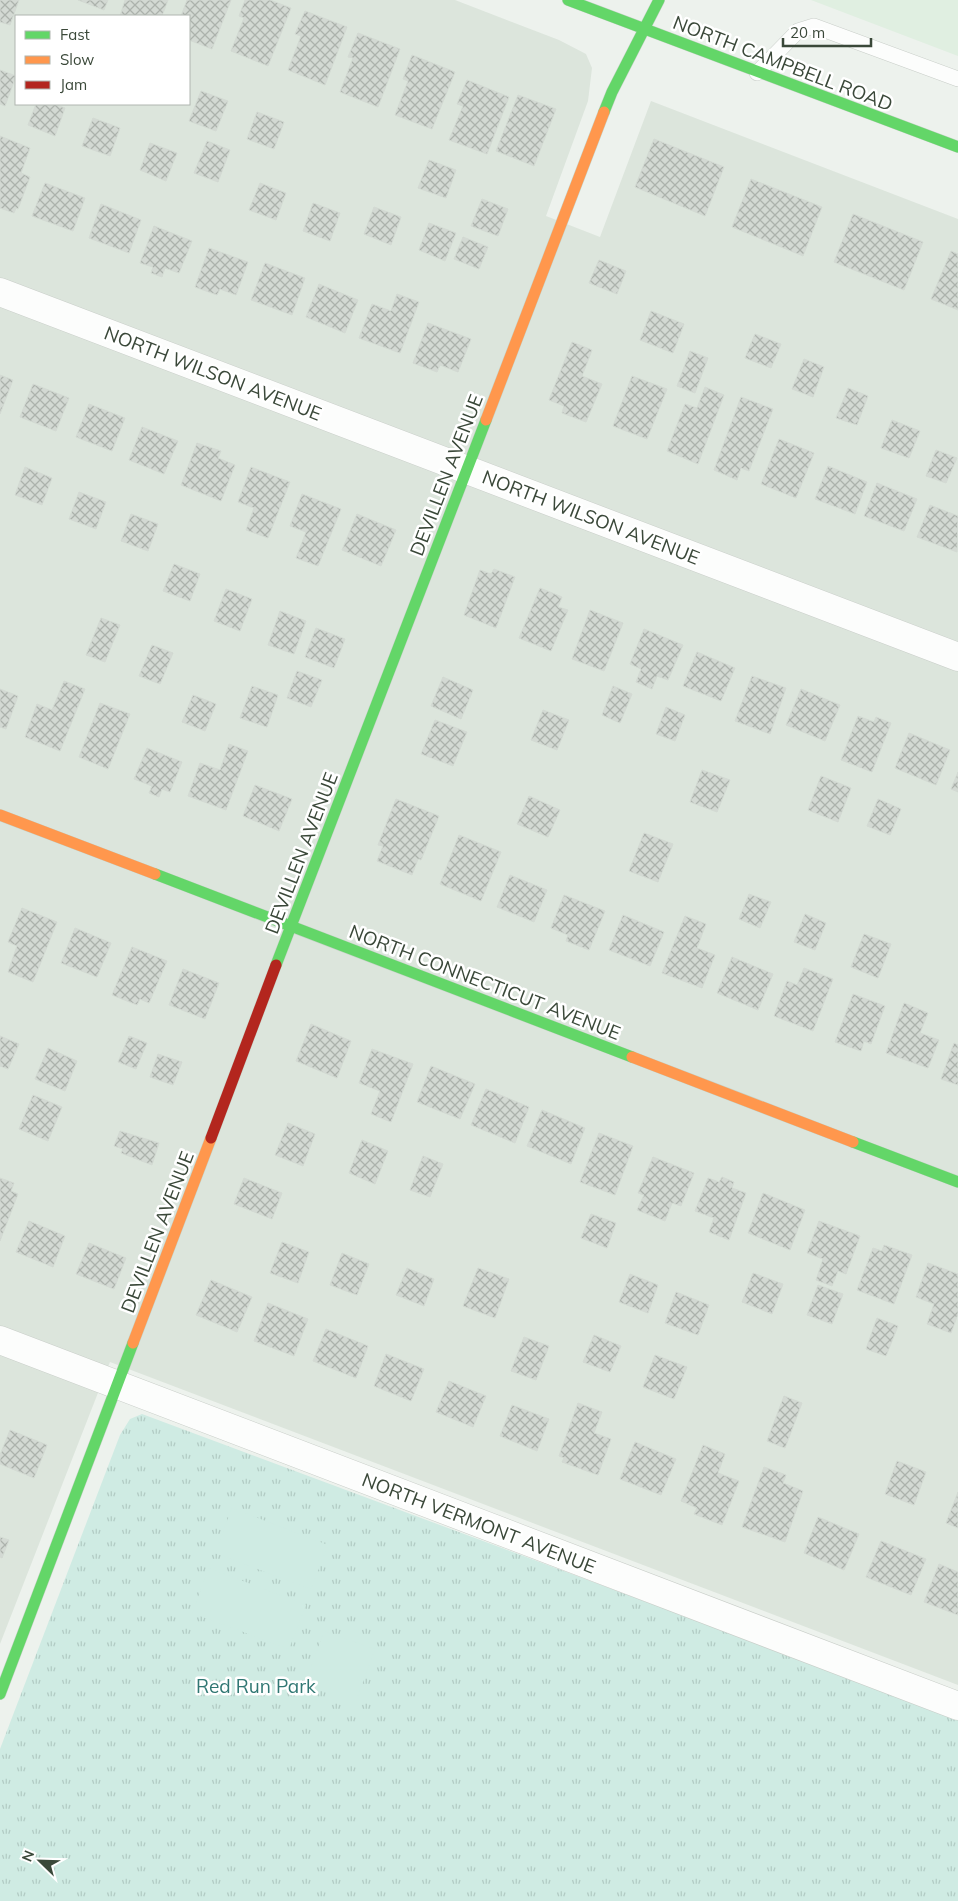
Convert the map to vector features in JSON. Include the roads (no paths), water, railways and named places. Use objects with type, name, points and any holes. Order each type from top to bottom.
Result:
[{"type":"street","name":"NORTH CAMPBELL ROAD","points":[[568,0],[757,73],[958,147]]},
{"type":"street","name":"DEVILLEN AVENUE","points":[[0,1694],[291,926],[612,92],[643,28],[659,0]]},
{"type":"street","name":"NORTH WILSON AVENUE","points":[[0,292],[958,657]]},
{"type":"street","name":"NORTH CONNECTICUT AVENUE","points":[[0,815],[958,1182]]},
{"type":"street","name":"NORTH VERMONT AVENUE","points":[[0,1340],[958,1706]]},
{"type":"lane","points":[[757,73],[798,31],[814,26],[958,79]]},
{"type":"park label","name":"Red Run Park","points":[[256,1686]]}]
